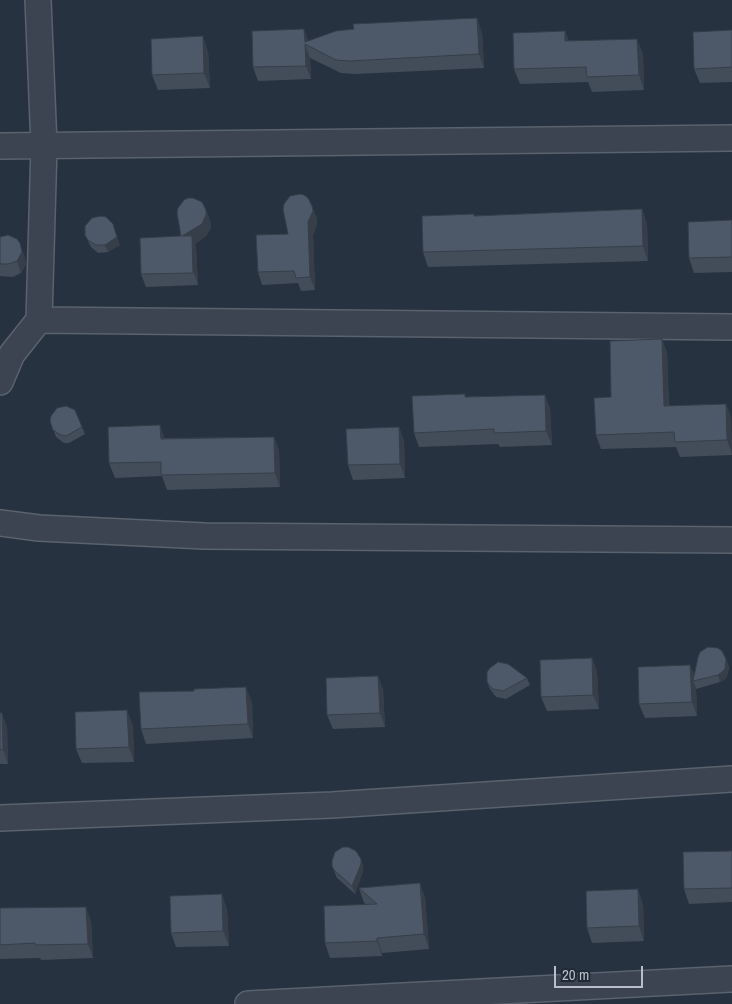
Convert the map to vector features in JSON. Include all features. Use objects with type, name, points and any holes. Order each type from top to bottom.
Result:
[{"type":"street","points":[[0,382],[12,354],[39,320],[44,146],[38,0]]},
{"type":"street","points":[[0,146],[732,138]]},
{"type":"street","points":[[39,320],[732,327]]},
{"type":"street","points":[[0,523],[39,528],[204,536],[732,540]]},
{"type":"street","points":[[0,818],[332,805],[732,780]]},
{"type":"street","points":[[248,1004],[732,979]]},
{"type":"building","points":[[477,18],[479,54],[350,61],[336,60],[305,44],[306,66],[253,67],[252,31],[304,29],[305,42],[336,31],[354,29],[353,24]]},
{"type":"building","points":[[732,30],[732,67],[694,69],[693,32]]},
{"type":"building","points":[[565,31],[565,41],[637,39],[639,75],[587,77],[586,67],[514,69],[513,33]]},
{"type":"building","points":[[203,36],[204,73],[152,75],[151,39]]},
{"type":"building","points":[[300,194],[308,198],[313,211],[308,222],[310,277],[296,278],[294,271],[258,272],[256,235],[288,234],[283,209],[284,204],[290,196]]},
{"type":"building","points":[[188,198],[202,202],[206,210],[202,224],[182,236],[192,236],[193,273],[141,274],[140,238],[181,236],[177,213],[178,208]]},
{"type":"building","points":[[642,209],[643,246],[423,252],[422,216],[474,214],[474,216]]},
{"type":"building","points":[[106,217],[113,224],[117,237],[105,245],[96,245],[88,240],[85,235],[85,226],[92,218]]},
{"type":"building","points":[[732,220],[732,257],[689,258],[688,222]]},
{"type":"building","points":[[8,235],[17,239],[22,252],[17,261],[0,264],[0,237]]},
{"type":"building","points":[[662,339],[664,406],[726,404],[727,440],[675,442],[674,432],[596,435],[594,398],[611,397],[610,341]]},
{"type":"building","points":[[465,394],[465,397],[545,395],[546,431],[494,433],[494,429],[414,433],[412,396]]},
{"type":"building","points":[[66,406],[75,410],[82,427],[66,436],[53,430],[50,421],[57,408]]},
{"type":"building","points":[[160,425],[161,439],[274,437],[275,473],[161,475],[161,462],[109,463],[108,427]]},
{"type":"building","points":[[399,427],[400,464],[348,465],[346,429]]},
{"type":"building","points":[[708,647],[718,648],[722,651],[726,659],[725,669],[718,675],[693,681],[700,652]]},
{"type":"building","points":[[592,658],[593,695],[541,697],[540,660]]},
{"type":"building","points":[[498,662],[508,664],[527,678],[503,691],[493,689],[487,682],[487,672]]},
{"type":"building","points":[[690,665],[692,702],[639,704],[638,667]]},
{"type":"building","points":[[378,676],[380,713],[327,715],[326,678]]},
{"type":"building","points":[[246,687],[248,724],[141,729],[139,692],[194,691],[194,689]]},
{"type":"building","points":[[127,710],[129,747],[76,749],[75,712]]},
{"type":"building","points":[[0,713],[2,713],[3,749],[0,750]]},
{"type":"building","points":[[343,847],[356,851],[361,859],[361,864],[352,886],[332,866],[335,852]]},
{"type":"building","points":[[732,851],[732,888],[684,889],[683,852]]},
{"type":"building","points":[[420,883],[424,934],[377,938],[377,941],[325,943],[324,906],[377,904],[359,888]]},
{"type":"building","points":[[638,889],[639,926],[587,928],[586,891]]},
{"type":"building","points":[[222,894],[223,931],[171,933],[170,896]]},
{"type":"building","points":[[86,907],[88,944],[35,945],[35,943],[0,945],[0,908]]}]
